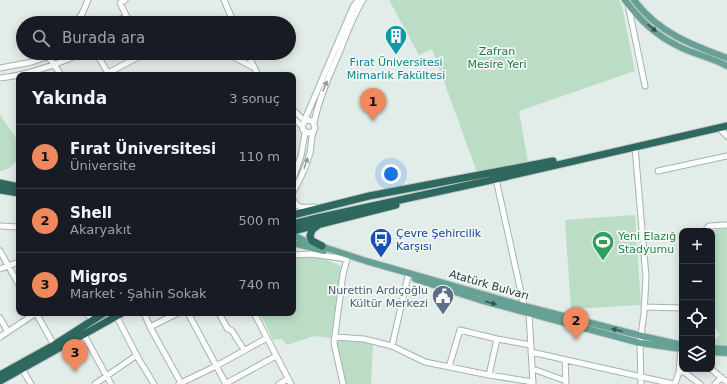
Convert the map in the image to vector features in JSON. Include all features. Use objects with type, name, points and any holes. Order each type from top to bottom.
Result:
[{"type":"highway","points":[[296,223],[727,122]]},
{"type":"highway","points":[[296,219],[636,147],[727,126]]},
{"type":"highway","points":[[296,214],[369,196],[494,176]]},
{"type":"highway","points":[[296,230],[494,176]]},
{"type":"highway","points":[[0,184],[16,187]]},
{"type":"highway","points":[[0,190],[16,193]]},
{"type":"highway","points":[[318,225],[312,230],[310,236],[312,241],[322,246]]},
{"type":"highway","points":[[0,375],[54,345],[100,316]]},
{"type":"highway","points":[[92,321],[103,316]]},
{"type":"highway","points":[[0,381],[99,326],[120,316]]},
{"type":"main road","points":[[634,0],[641,9],[663,29],[687,42],[727,58]]},
{"type":"main road","points":[[626,2],[639,16],[665,39],[727,66]]},
{"type":"main road","name":"Atatürk Bulvarı","points":[[296,236],[305,241],[366,261],[524,306],[679,344]]},
{"type":"main road","name":"Atatürk Bulvarı","points":[[296,244],[529,313],[640,343],[679,349]]},
{"type":"main road","points":[[715,348],[727,349]]},
{"type":"main road","points":[[715,352],[727,353]]},
{"type":"street","points":[[80,16],[88,0]]},
{"type":"street","points":[[125,0],[120,3],[126,16]]},
{"type":"street","points":[[224,0],[231,16]]},
{"type":"street","points":[[302,126],[350,14],[358,0]]},
{"type":"street","points":[[296,186],[307,163],[312,132],[315,128],[314,124],[322,96],[356,10],[363,0]]},
{"type":"street","points":[[626,2],[645,86]]},
{"type":"street","points":[[0,68],[36,60]]},
{"type":"street","points":[[52,60],[59,72]]},
{"type":"street","points":[[35,72],[66,60]]},
{"type":"street","points":[[100,60],[107,72]]},
{"type":"street","points":[[110,72],[133,60]]},
{"type":"street","points":[[240,60],[253,67]]},
{"type":"street","points":[[250,60],[255,72]]},
{"type":"street","points":[[0,78],[16,75]]},
{"type":"street","points":[[296,113],[305,121],[311,121],[314,124]]},
{"type":"street","points":[[296,121],[302,126],[306,133],[296,170]]},
{"type":"street","points":[[719,128],[727,136]]},
{"type":"street","points":[[306,133],[312,132]]},
{"type":"street","points":[[636,147],[646,277],[642,336],[640,343],[641,384]]},
{"type":"street","points":[[658,171],[727,156]]},
{"type":"street","points":[[494,176],[524,306]]},
{"type":"street","points":[[296,204],[301,207],[330,206]]},
{"type":"street","points":[[707,228],[709,226],[727,225]]},
{"type":"street","points":[[0,226],[16,227]]},
{"type":"street","points":[[0,251],[16,280]]},
{"type":"street","points":[[296,255],[311,254],[347,259],[343,274],[334,343],[343,384]]},
{"type":"street","points":[[0,269],[16,263]]},
{"type":"street","points":[[392,346],[408,276]]},
{"type":"street","points":[[644,307],[679,308]]},
{"type":"street","points":[[335,337],[364,339],[392,346],[425,362],[533,383],[529,313]]},
{"type":"street","points":[[0,337],[32,316]]},
{"type":"street","points":[[38,316],[54,345]]},
{"type":"street","points":[[89,316],[92,321]]},
{"type":"street","points":[[120,316],[136,355],[154,384]]},
{"type":"street","points":[[145,316],[180,383],[216,366],[267,338]]},
{"type":"street","points":[[150,327],[172,316]]},
{"type":"street","points":[[190,316],[226,384],[276,356]]},
{"type":"street","points":[[221,316],[227,328],[232,331],[244,350]]},
{"type":"street","points":[[256,316],[290,382],[279,384]]},
{"type":"street","points":[[0,318],[8,332]]},
{"type":"street","points":[[449,367],[460,330],[531,345]]},
{"type":"street","points":[[84,335],[111,384]]},
{"type":"street","points":[[489,375],[497,339]]},
{"type":"street","points":[[531,352],[674,384],[679,366]]},
{"type":"street","points":[[95,384],[136,355]]},
{"type":"street","points":[[533,369],[566,383],[565,360]]},
{"type":"street","points":[[22,369],[31,384]]},
{"type":"street","points":[[678,372],[684,372],[700,384]]},
{"type":"street","points":[[714,372],[727,382]]},
{"type":"street","points":[[715,384],[721,378]]},
{"type":"green space","name":"Zafran Mesire Yeri","points":[[389,0],[619,0],[622,6],[635,71],[519,111],[528,162],[477,172],[432,49],[419,55]]},
{"type":"green space","points":[[0,115],[16,138],[16,162],[9,168],[0,171]]},
{"type":"green space","name":"Yeni Elazığ Stadyumu","points":[[635,215],[641,305],[571,309],[565,220]]},
{"type":"green space","points":[[727,228],[727,345],[715,344],[715,339],[720,335],[715,328],[715,230]]},
{"type":"green space","points":[[296,257],[320,257],[341,266],[331,338],[314,336],[287,345],[282,339],[273,340],[261,316],[296,316]]},
{"type":"green space","points":[[336,341],[352,341],[373,344],[371,384],[346,384]]},
{"type":"place","name":"Fırat Üniversitesi Mimarlık Fakültesi","points":[[396,56]]},
{"type":"place","name":"Fırat Üniversitesi","points":[[373,121]]},
{"type":"place","name":"Çevre Şehircilik Karşısı","points":[[381,258]]},
{"type":"place","name":"Yeni Elazığ Stadyumu","points":[[603,262]]},
{"type":"place","name":"Nurettin Ardıçoğlu Kültür Merkezi","points":[[443,316]]},
{"type":"place","name":"Shell","points":[[576,340]]},
{"type":"place","name":"Migros","points":[[75,372]]}]
